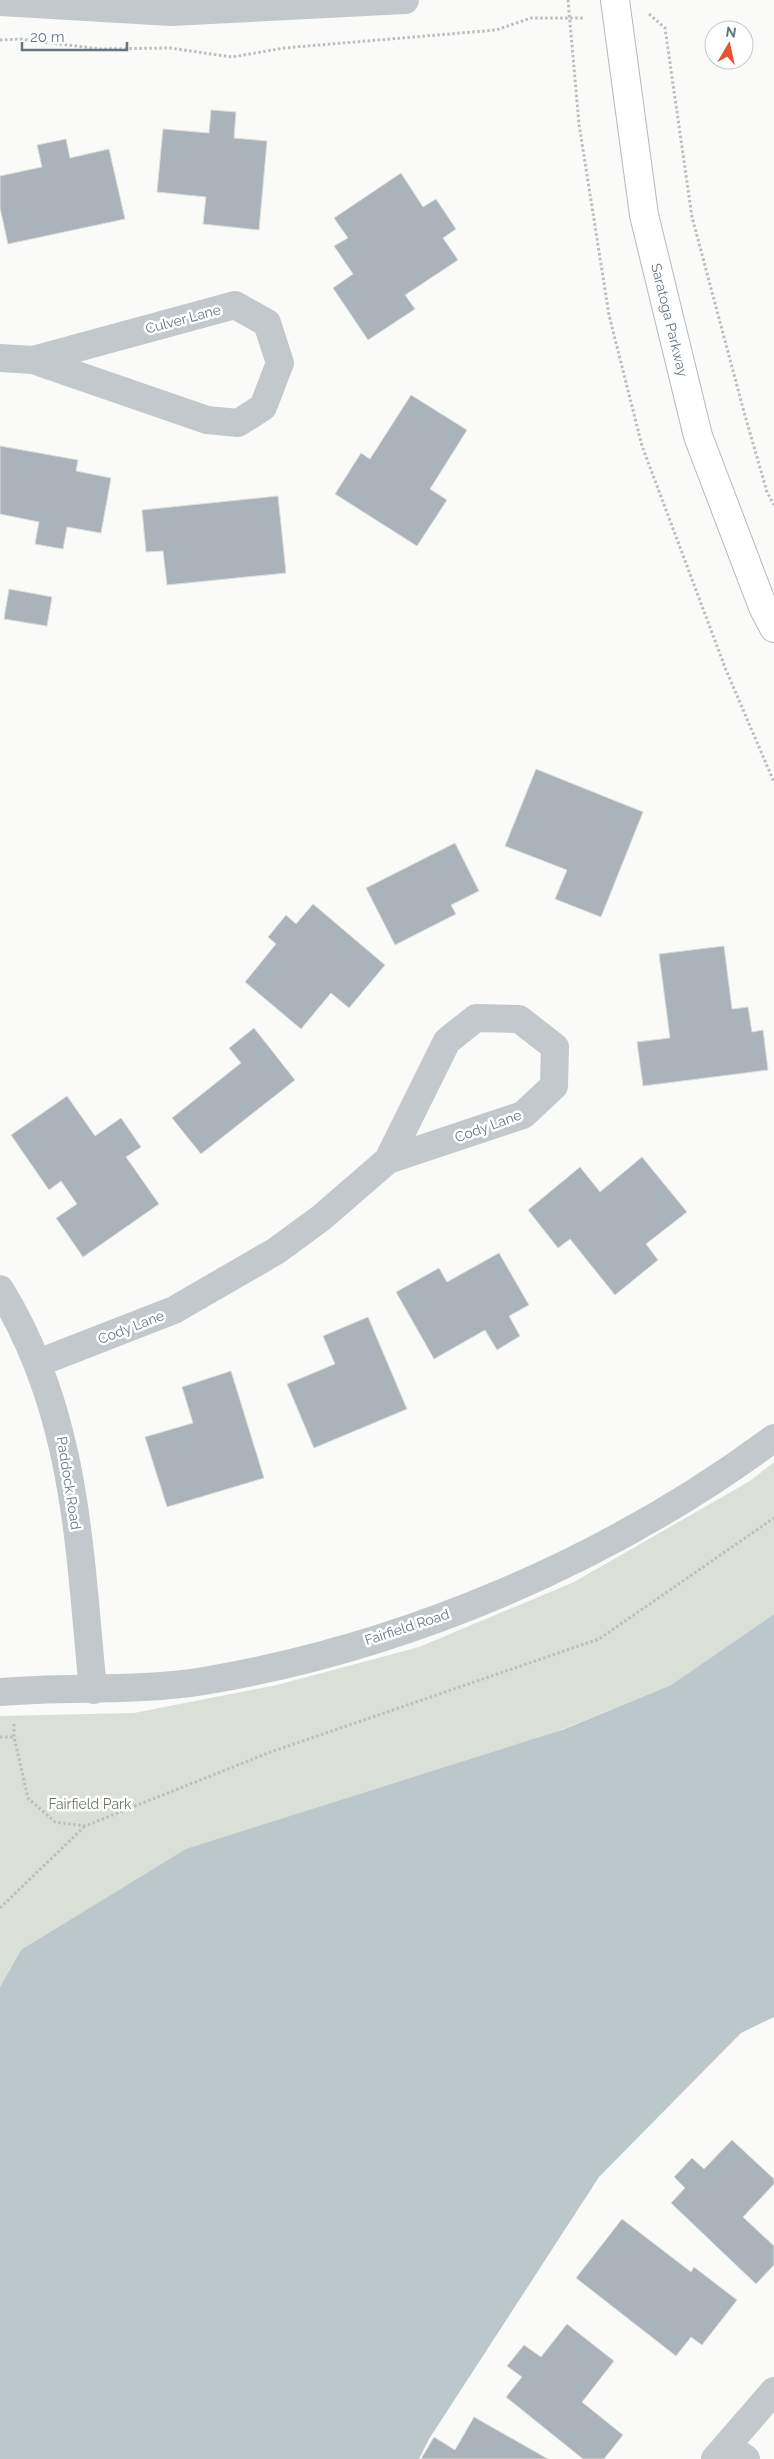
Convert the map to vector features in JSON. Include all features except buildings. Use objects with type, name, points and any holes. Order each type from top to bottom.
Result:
[{"type":"street","points":[[0,2],[171,12],[231,5],[405,0]]},
{"type":"street","name":"Saratoga Parkway","points":[[616,9],[644,215],[698,436],[763,607],[774,628]]},
{"type":"street","name":"Culver Lane","points":[[0,358],[33,360],[207,420],[238,423],[263,407],[280,363],[267,323],[235,305],[33,360]]},
{"type":"street","name":"Cody Lane","points":[[38,1363],[174,1310],[276,1251],[321,1218],[388,1160],[523,1115],[554,1086],[555,1047],[519,1019],[476,1018],[447,1041],[388,1160]]},
{"type":"street","name":"Paddock Road","points":[[0,1289],[18,1319],[45,1379],[62,1436],[74,1496],[93,1690]]},
{"type":"street","name":"Fairfield Road","points":[[7,1691],[93,1690],[203,1681],[308,1659],[432,1621],[538,1577],[642,1525],[740,1463],[774,1438]]},
{"type":"street","points":[[730,2454],[774,2390]]},
{"type":"path","points":[[568,0],[579,124],[609,315],[642,446],[726,670],[774,782]]},
{"type":"path","points":[[0,40],[20,39],[100,50],[170,48],[232,57],[284,48],[496,30],[531,18],[570,18],[616,9],[646,11],[665,28],[692,217],[744,412],[767,492],[774,505]]},
{"type":"path","points":[[0,1908],[85,1826],[268,1753],[599,1639],[774,1518]]},
{"type":"path","points":[[7,1691],[14,1737],[28,1798],[54,1822],[85,1826]]},
{"type":"path","points":[[0,1737],[14,1737]]},
{"type":"green space","name":"Fairfield Park","points":[[774,1462],[774,1614],[671,1685],[21,1950],[0,1987],[0,1716],[134,1713],[277,1685],[419,1647],[574,1582],[750,1481]]},
{"type":"shaded area","points":[[774,1614],[774,2017],[741,2033],[599,2177],[429,2439],[419,2459],[0,2459],[0,1987],[21,1950],[186,1849],[562,1730],[671,1685]]}]
